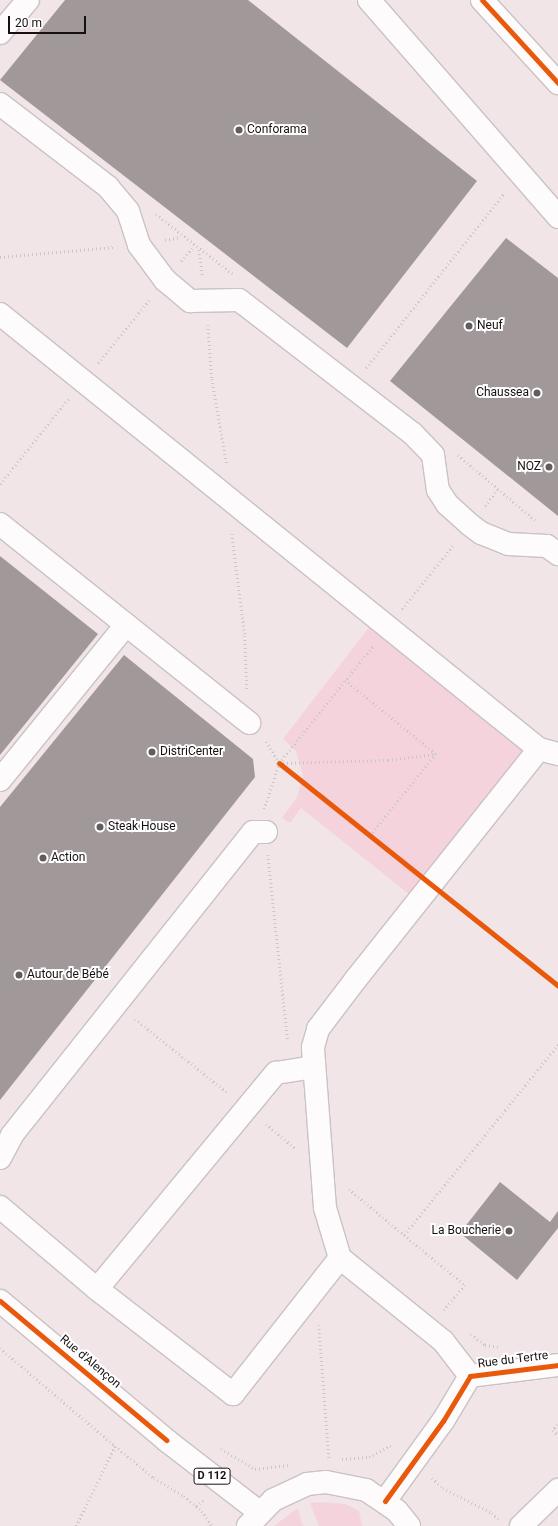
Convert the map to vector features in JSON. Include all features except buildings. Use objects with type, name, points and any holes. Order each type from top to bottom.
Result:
[{"type":"main road","points":[[0,33],[28,0]]},
{"type":"main road","points":[[369,0],[558,217]]},
{"type":"main road","points":[[482,0],[558,83]]},
{"type":"main road","points":[[0,104],[108,187],[128,211],[139,245],[165,280],[190,301],[239,300],[412,433],[433,455],[438,490],[447,504],[481,533],[508,544],[547,546],[558,554]]},
{"type":"main road","points":[[0,314],[549,752],[318,1029],[313,1047],[312,1067],[325,1208],[340,1258],[443,1341],[470,1376],[443,1421],[385,1501]]},
{"type":"main road","points":[[0,524],[249,723]]},
{"type":"main road","points":[[0,780],[126,625]]},
{"type":"main road","points":[[0,1158],[12,1135],[253,832],[266,832]]},
{"type":"main road","points":[[97,1289],[276,1073],[312,1067]]},
{"type":"main road","points":[[0,1207],[97,1289],[233,1394],[340,1258]]},
{"type":"main road","name":"Rue d'Alençon","points":[[0,1301],[166,1440],[253,1519]]},
{"type":"main road","name":"Rue du Tertre","points":[[470,1376],[558,1365]]},
{"type":"main road","points":[[253,1519],[273,1500],[289,1490],[326,1482],[366,1490],[385,1501],[409,1526]]},
{"type":"main road","points":[[511,1524],[558,1490]]},
{"type":"path","points":[[364,370],[519,173]]},
{"type":"path","points":[[0,257],[139,245],[182,237]]},
{"type":"path","points":[[345,680],[436,754]]},
{"type":"path","points":[[279,763],[388,760],[436,754]]},
{"type":"path","points":[[370,836],[436,754]]},
{"type":"path","points":[[116,1003],[299,1152],[321,1165],[465,1284],[442,1313]]},
{"type":"path","points":[[404,1235],[558,1045]]},
{"type":"path","points":[[467,1331],[485,1345],[506,1346]]},
{"type":"path","points":[[0,1348],[154,1478],[184,1496],[202,1511],[212,1526]]},
{"type":"path","points":[[558,1425],[553,1430],[558,1435]]},
{"type":"path","points":[[76,1526],[115,1446]]},
{"type":"path","points":[[414,1462],[443,1488],[511,1524]]},
{"type":"shaded area","points":[[377,617],[539,749],[419,902],[301,808],[290,823],[282,818],[297,797],[303,775],[296,751],[283,739]]},
{"type":"shaded area","points":[[321,1502],[345,1504],[359,1511],[362,1526],[319,1526],[310,1503]]},
{"type":"shaded area","points":[[298,1508],[302,1525],[305,1526],[274,1526]]},
{"type":"cycle path","points":[[482,0],[558,83]]},
{"type":"cycle path","points":[[279,763],[558,986]]},
{"type":"cycle path","points":[[0,1301],[166,1440]]},
{"type":"cycle path","points":[[385,1501],[443,1421],[470,1376],[558,1365]]},
{"type":"place","name":"Conforama","points":[[239,130]]},
{"type":"place","name":"Neuf","points":[[469,326]]},
{"type":"place","name":"Chaussea","points":[[537,393]]},
{"type":"place","name":"NOZ","points":[[549,467]]},
{"type":"place","name":"DistriCenter","points":[[152,752]]},
{"type":"place","name":"Steak House","points":[[100,827]]},
{"type":"place","name":"Action","points":[[43,858]]},
{"type":"place","name":"Autour de Bébé","points":[[19,975]]},
{"type":"place","name":"La Boucherie","points":[[509,1231]]}]
